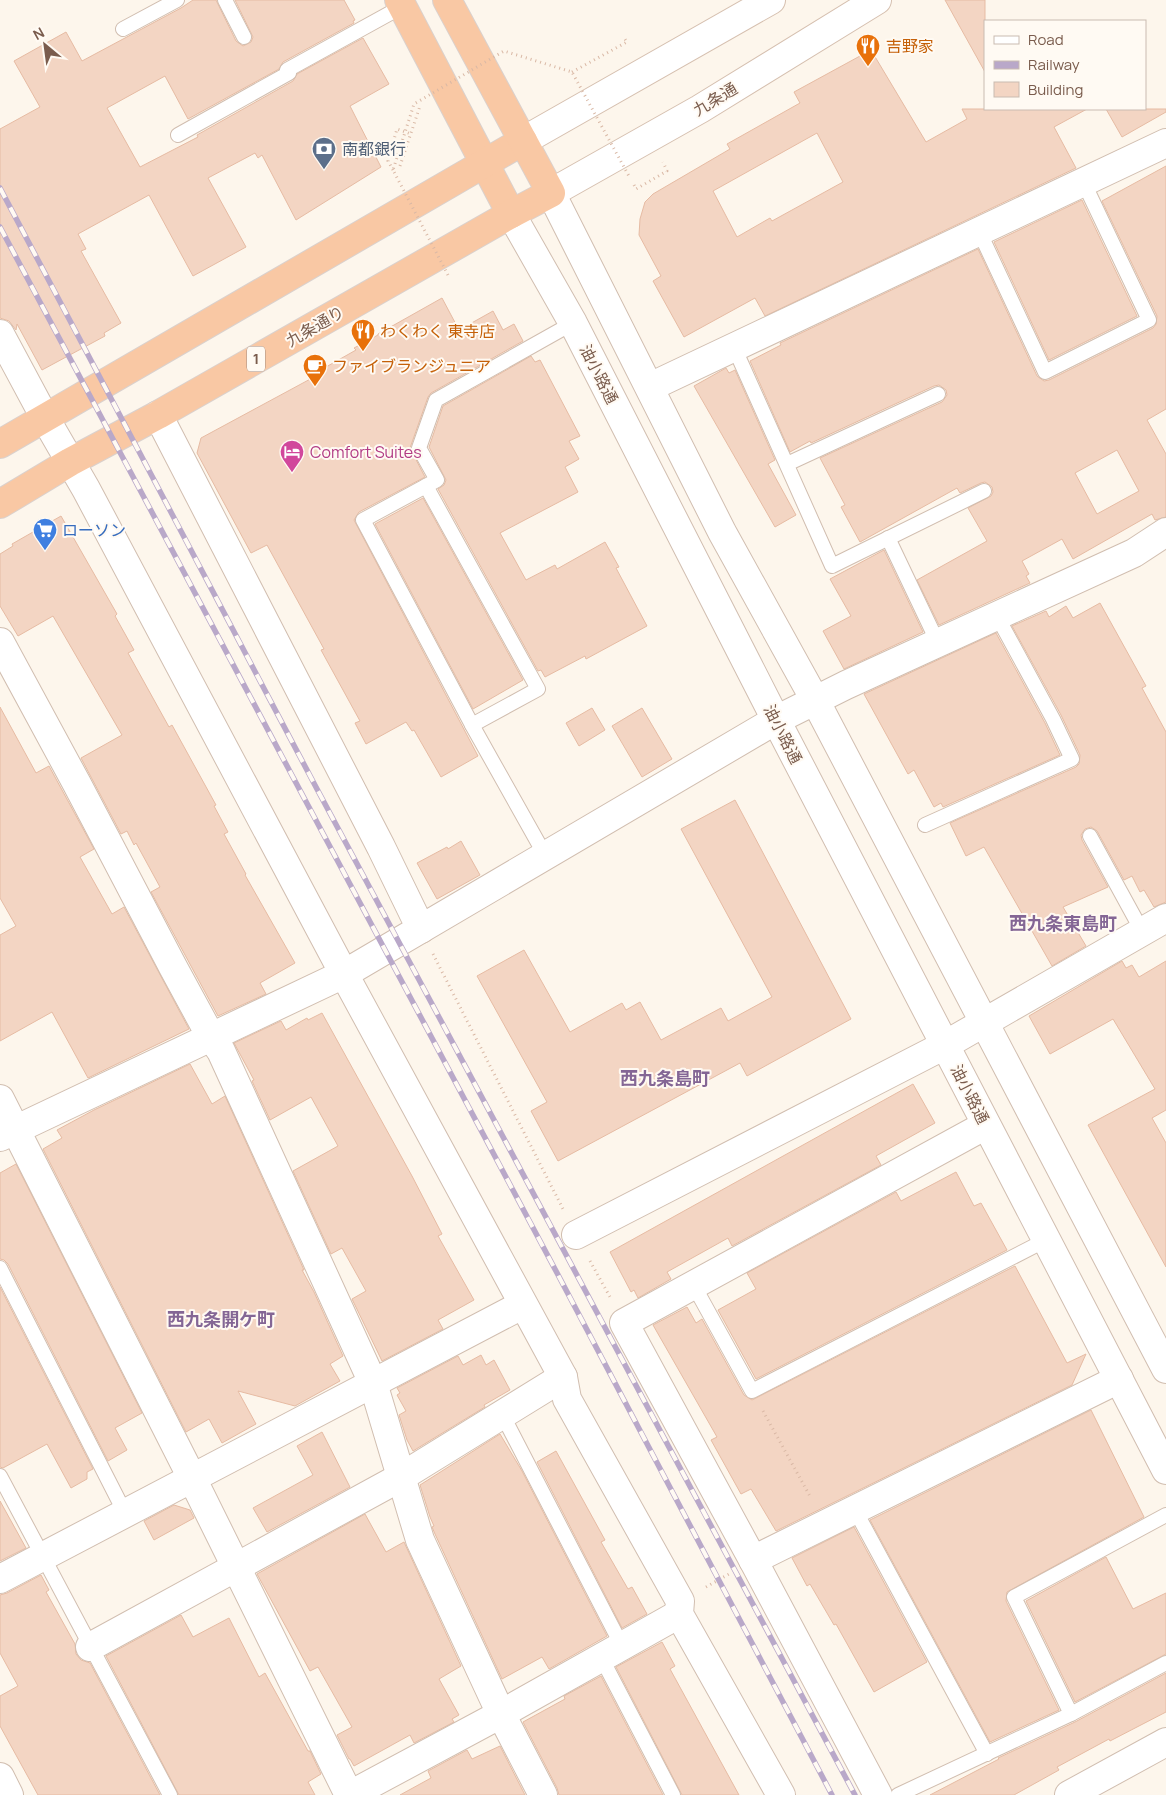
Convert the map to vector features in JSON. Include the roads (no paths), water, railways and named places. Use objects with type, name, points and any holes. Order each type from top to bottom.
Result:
[{"type":"highway","points":[[447,0],[551,193]]},
{"type":"highway","name":"油小路通","points":[[401,3],[511,214]]},
{"type":"highway","points":[[0,444],[522,141]]},
{"type":"highway","name":"九条通り","points":[[0,504],[70,462],[158,416],[551,193]]},
{"type":"street","points":[[522,141],[771,0]]},
{"type":"street","name":"九条通","points":[[551,193],[700,108],[877,0]]},
{"type":"street","points":[[650,387],[1166,142]]},
{"type":"street","points":[[551,193],[722,532],[815,700],[983,1023],[1164,1360]]},
{"type":"street","name":"油小路通","points":[[511,214],[573,323],[776,720],[1166,1470]]},
{"type":"street","points":[[0,334],[522,1305],[563,1377],[567,1398],[680,1601],[679,1614],[781,1795]]},
{"type":"street","points":[[158,416],[377,838],[421,929]]},
{"type":"street","points":[[8,1134],[344,974],[776,720],[815,700],[1134,553],[1166,532]]},
{"type":"street","points":[[0,642],[211,1037],[221,1051],[373,1383],[420,1540],[501,1714],[544,1795]]},
{"type":"street","points":[[576,1235],[945,1044],[1166,918]]},
{"type":"street","points":[[0,1099],[8,1134],[192,1478],[349,1795],[501,1714],[679,1614]]},
{"type":"street","points":[[878,1795],[624,1323],[986,1125]]},
{"type":"street","points":[[0,1579],[522,1305]]},
{"type":"street","points":[[90,1647],[402,1477],[563,1377]]},
{"type":"street","points":[[753,1560],[1119,1379]]},
{"type":"street","points":[[1069,1795],[1166,1742]]},
{"type":"street","points":[[0,1777],[9,1795]]},
{"type":"lane","points":[[122,29],[177,0]]},
{"type":"lane","points":[[225,0],[244,37]]},
{"type":"lane","points":[[178,135],[289,73],[287,70],[401,3]]},
{"type":"lane","points":[[979,231],[1045,372],[1149,320],[1083,182]]},
{"type":"lane","points":[[546,855],[472,725],[363,520],[437,480],[418,448],[436,400],[573,323]]},
{"type":"lane","points":[[734,347],[788,464],[832,566],[984,491]]},
{"type":"lane","points":[[788,464],[938,394]]},
{"type":"lane","points":[[426,486],[538,689],[472,725]]},
{"type":"lane","points":[[888,538],[938,643]]},
{"type":"lane","points":[[925,826],[1072,759],[1054,719],[997,616]]},
{"type":"lane","points":[[1090,836],[1142,932]]},
{"type":"lane","points":[[694,1284],[752,1391],[1046,1240]]},
{"type":"lane","points":[[0,1268],[125,1513]]},
{"type":"lane","points":[[502,1414],[612,1652],[673,1795]]},
{"type":"lane","points":[[0,1476],[170,1795]]},
{"type":"lane","points":[[855,1510],[987,1754]]},
{"type":"lane","points":[[1071,1714],[1014,1598],[1166,1515]]},
{"type":"lane","points":[[898,1795],[1071,1714],[1166,1663]]},
{"type":"railway","points":[[0,188],[317,789],[855,1795]]},
{"type":"railway","points":[[0,227],[556,1271],[832,1795]]},
{"type":"place","name":"吉野家","points":[[868,67]]},
{"type":"place","name":"南都銀行","points":[[324,170]]},
{"type":"place","name":"わくわく 東寺店","points":[[363,352]]},
{"type":"place","name":"ファイブランジュニア","points":[[315,387]]},
{"type":"place","name":"Comfort Suites","points":[[292,473]]},
{"type":"place","name":"ローソン","points":[[45,551]]},
{"type":"district","name":"西九条東島町","points":[[1063,924]]},
{"type":"district","name":"西九条島町","points":[[665,1079]]},
{"type":"district","name":"西九条開ケ町","points":[[221,1320]]}]
